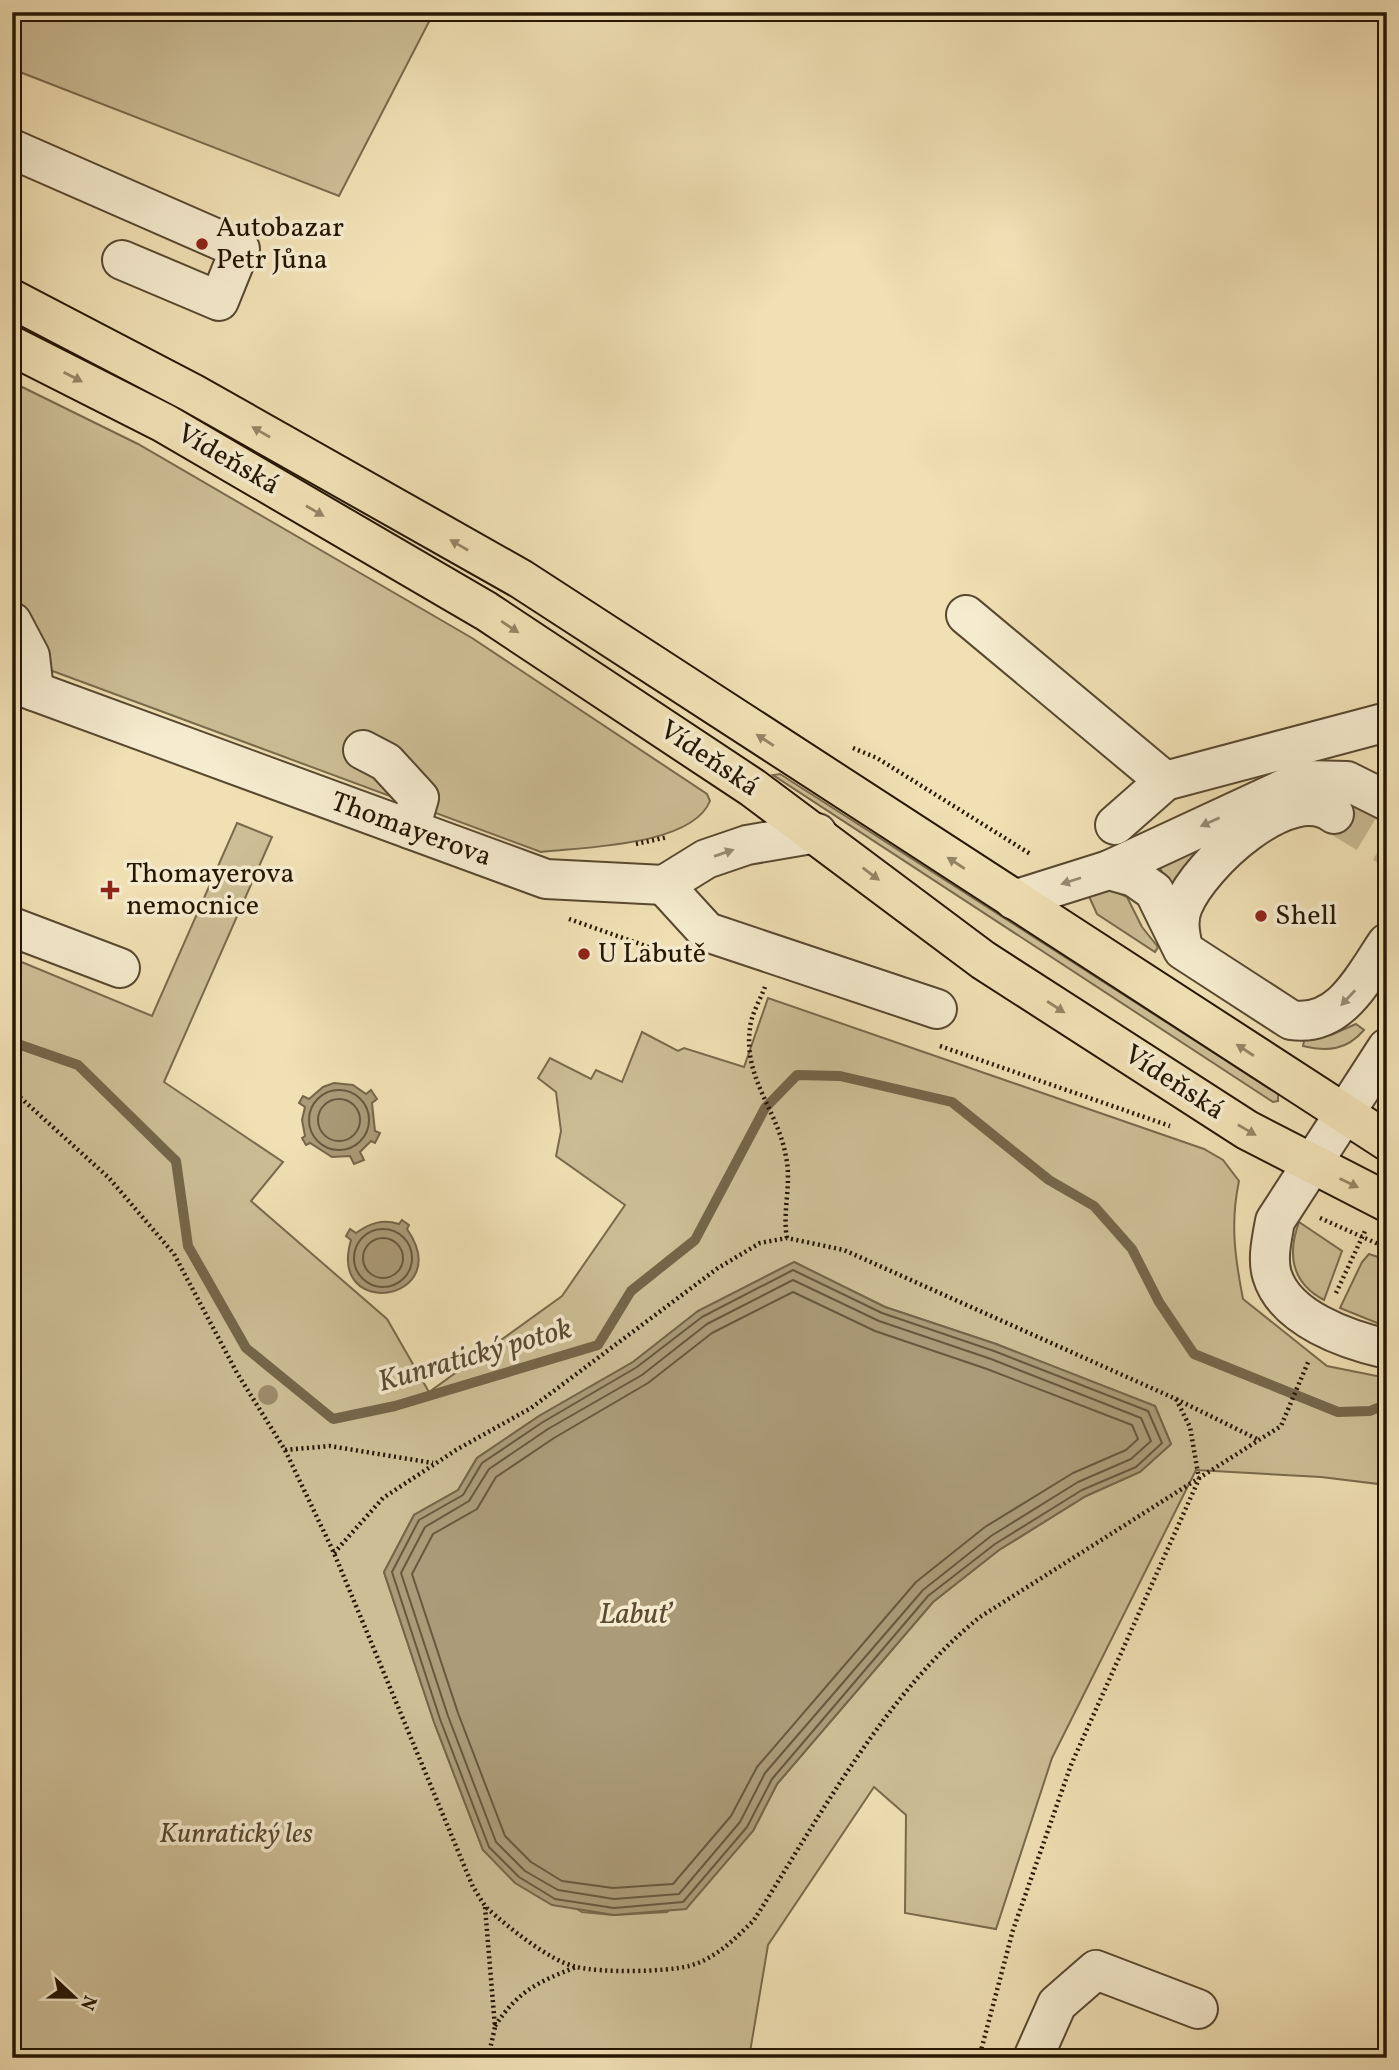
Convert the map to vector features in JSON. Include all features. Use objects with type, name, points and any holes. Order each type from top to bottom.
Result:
[{"type":"main road","name":"Vídeňská","points":[[12,299],[192,393],[521,579],[1387,1141]]},
{"type":"main road","name":"Vídeňská","points":[[12,346],[164,423],[486,611],[817,833],[983,960],[1247,1130],[1310,1165],[1387,1202]]},
{"type":"street","points":[[12,149],[240,250],[219,301],[122,260]]},
{"type":"street","points":[[966,615],[1165,781]]},
{"type":"street","points":[[12,622],[30,656],[23,687]]},
{"type":"street","name":"Thomayerova","points":[[23,687],[546,879],[664,886]]},
{"type":"street","points":[[1115,825],[1165,781],[1387,722]]},
{"type":"street","points":[[363,750],[386,762],[419,799],[410,829]]},
{"type":"street","points":[[1014,900],[1108,870],[1303,780],[1346,781],[1387,801]]},
{"type":"street","points":[[1183,950],[1179,923],[1183,905],[1211,861],[1232,842],[1294,806],[1308,804],[1325,807],[1334,814]]},
{"type":"street","points":[[817,833],[747,845],[706,859],[664,886],[707,932],[934,1026]]},
{"type":"street","points":[[1108,870],[1134,877],[1154,891],[1183,950],[1290,1020],[1310,1023],[1347,1003],[1387,943]]},
{"type":"street","points":[[12,927],[120,968]]},
{"type":"street","points":[[1387,1048],[1275,1222],[1270,1254],[1272,1275],[1295,1308],[1322,1325],[1387,1349]]},
{"type":"street","points":[[1033,2058],[1057,2004],[1096,1970],[1198,2008]]},
{"type":"path","points":[[626,846],[676,835]]},
{"type":"path","points":[[765,988],[750,1027],[750,1067],[773,1117],[787,1158],[788,1191],[783,1219],[787,1238]]},
{"type":"path","points":[[934,1026],[1182,1131]]},
{"type":"path","points":[[12,1090],[109,1178],[174,1254],[237,1373],[285,1450],[334,1553],[446,1823],[485,1907],[495,2027],[488,2058]]},
{"type":"path","points":[[1307,1213],[1387,1248]]},
{"type":"path","points":[[1331,1305],[1362,1236]]},
{"type":"path","points":[[334,1553],[383,1499],[434,1463],[531,1408],[718,1268],[760,1243],[787,1238],[844,1250],[1176,1399],[1260,1441]]},
{"type":"path","points":[[495,2027],[521,1994],[541,1981],[576,1967],[658,1970],[690,1966],[719,1952],[735,1939],[754,1920],[908,1687],[953,1639],[979,1617],[1282,1426],[1309,1359]]},
{"type":"path","points":[[979,2058],[1013,1930],[1071,1766],[1199,1479],[1189,1427],[1176,1399]]},
{"type":"path","points":[[285,1450],[330,1446],[434,1463]]},
{"type":"path","points":[[12,1569],[18,1597],[12,1639]]},
{"type":"path","points":[[485,1907],[542,1950],[576,1967]]},
{"type":"green space","points":[[12,12],[434,12],[339,196],[12,69]]},
{"type":"green space","points":[[12,382],[138,444],[472,638],[707,794],[710,801],[699,816],[660,836],[609,846],[541,852],[12,656]]},
{"type":"green space","points":[[780,774],[1278,1094],[1278,1101],[1273,1102],[773,775]]},
{"type":"green space","name":"Kunratický les","points":[[237,823],[272,837],[164,1082],[283,1162],[251,1201],[387,1319],[429,1392],[562,1296],[625,1205],[556,1156],[561,1131],[556,1092],[538,1078],[550,1058],[591,1079],[596,1070],[622,1082],[642,1032],[678,1051],[684,1048],[744,1067],[768,998],[1204,1149],[1223,1160],[1239,1181],[1235,1240],[1243,1299],[1327,1366],[1387,1378],[1387,1485],[1321,1477],[1196,1470],[1052,1758],[996,1929],[905,1913],[906,1815],[874,1787],[768,1945],[749,2058],[12,2058],[12,958],[152,1016]],"holes":[[[794,1262],[885,1307],[996,1344],[1155,1406],[1171,1444],[1140,1472],[1086,1496],[999,1550],[933,1602],[777,1784],[753,1831],[667,1912],[614,1915],[582,1912],[483,1850],[434,1722],[384,1572],[414,1515],[458,1490],[477,1458],[539,1416],[633,1362],[698,1311]]]},
{"type":"green space","points":[[1195,846],[1202,849],[1170,889],[1159,866]]},
{"type":"green space","points":[[1110,889],[1127,897],[1142,927],[1158,947],[1155,952],[1097,914],[1087,892]]},
{"type":"green space","points":[[1356,1024],[1364,1030],[1344,1045],[1329,1049],[1303,1046],[1305,1036],[1331,1035]]},
{"type":"green space","points":[[1299,1222],[1342,1251],[1324,1300],[1305,1285],[1295,1267],[1293,1246]]},
{"type":"green space","points":[[1369,1254],[1387,1260],[1387,1327],[1340,1308],[1362,1262]]},
{"type":"water","points":[[334,1083],[353,1085],[366,1094],[371,1090],[377,1099],[372,1103],[375,1131],[380,1133],[375,1143],[371,1141],[360,1152],[364,1160],[354,1164],[350,1156],[332,1157],[310,1143],[306,1145],[302,1138],[305,1136],[302,1120],[305,1107],[299,1103],[303,1096],[309,1099],[323,1087]]},
{"type":"water","points":[[402,1220],[409,1225],[407,1229],[418,1254],[416,1273],[405,1286],[389,1292],[371,1292],[357,1283],[349,1266],[351,1240],[346,1236],[350,1229],[356,1233],[376,1223],[399,1224]]},
{"type":"water","name":"Labuť","points":[[794,1262],[885,1307],[996,1344],[1155,1406],[1171,1444],[1140,1472],[1086,1496],[999,1550],[933,1602],[777,1784],[753,1831],[686,1909],[614,1915],[552,1905],[515,1883],[483,1850],[434,1722],[384,1572],[414,1515],[458,1490],[477,1458],[539,1416],[633,1362],[698,1311]]},
{"type":"waterway","name":"Kunratický potok","points":[[12,1042],[78,1065],[176,1161],[188,1246],[246,1348],[333,1419],[395,1406],[598,1345],[631,1291],[695,1240],[765,1108],[797,1075],[840,1076],[952,1102],[1049,1180],[1094,1206],[1132,1249],[1159,1302],[1194,1354],[1338,1412],[1370,1411],[1387,1404]]},
{"type":"tunnel","points":[[1334,814],[1387,846]]},
{"type":"place","name":"Autobazar Petr Jůna","points":[[202,244]]},
{"type":"place","name":"Thomayerova nemocnice","points":[[110,890]]},
{"type":"place","name":"Shell","points":[[1261,916]]},
{"type":"place","name":"U Labutě","points":[[584,954]]}]
